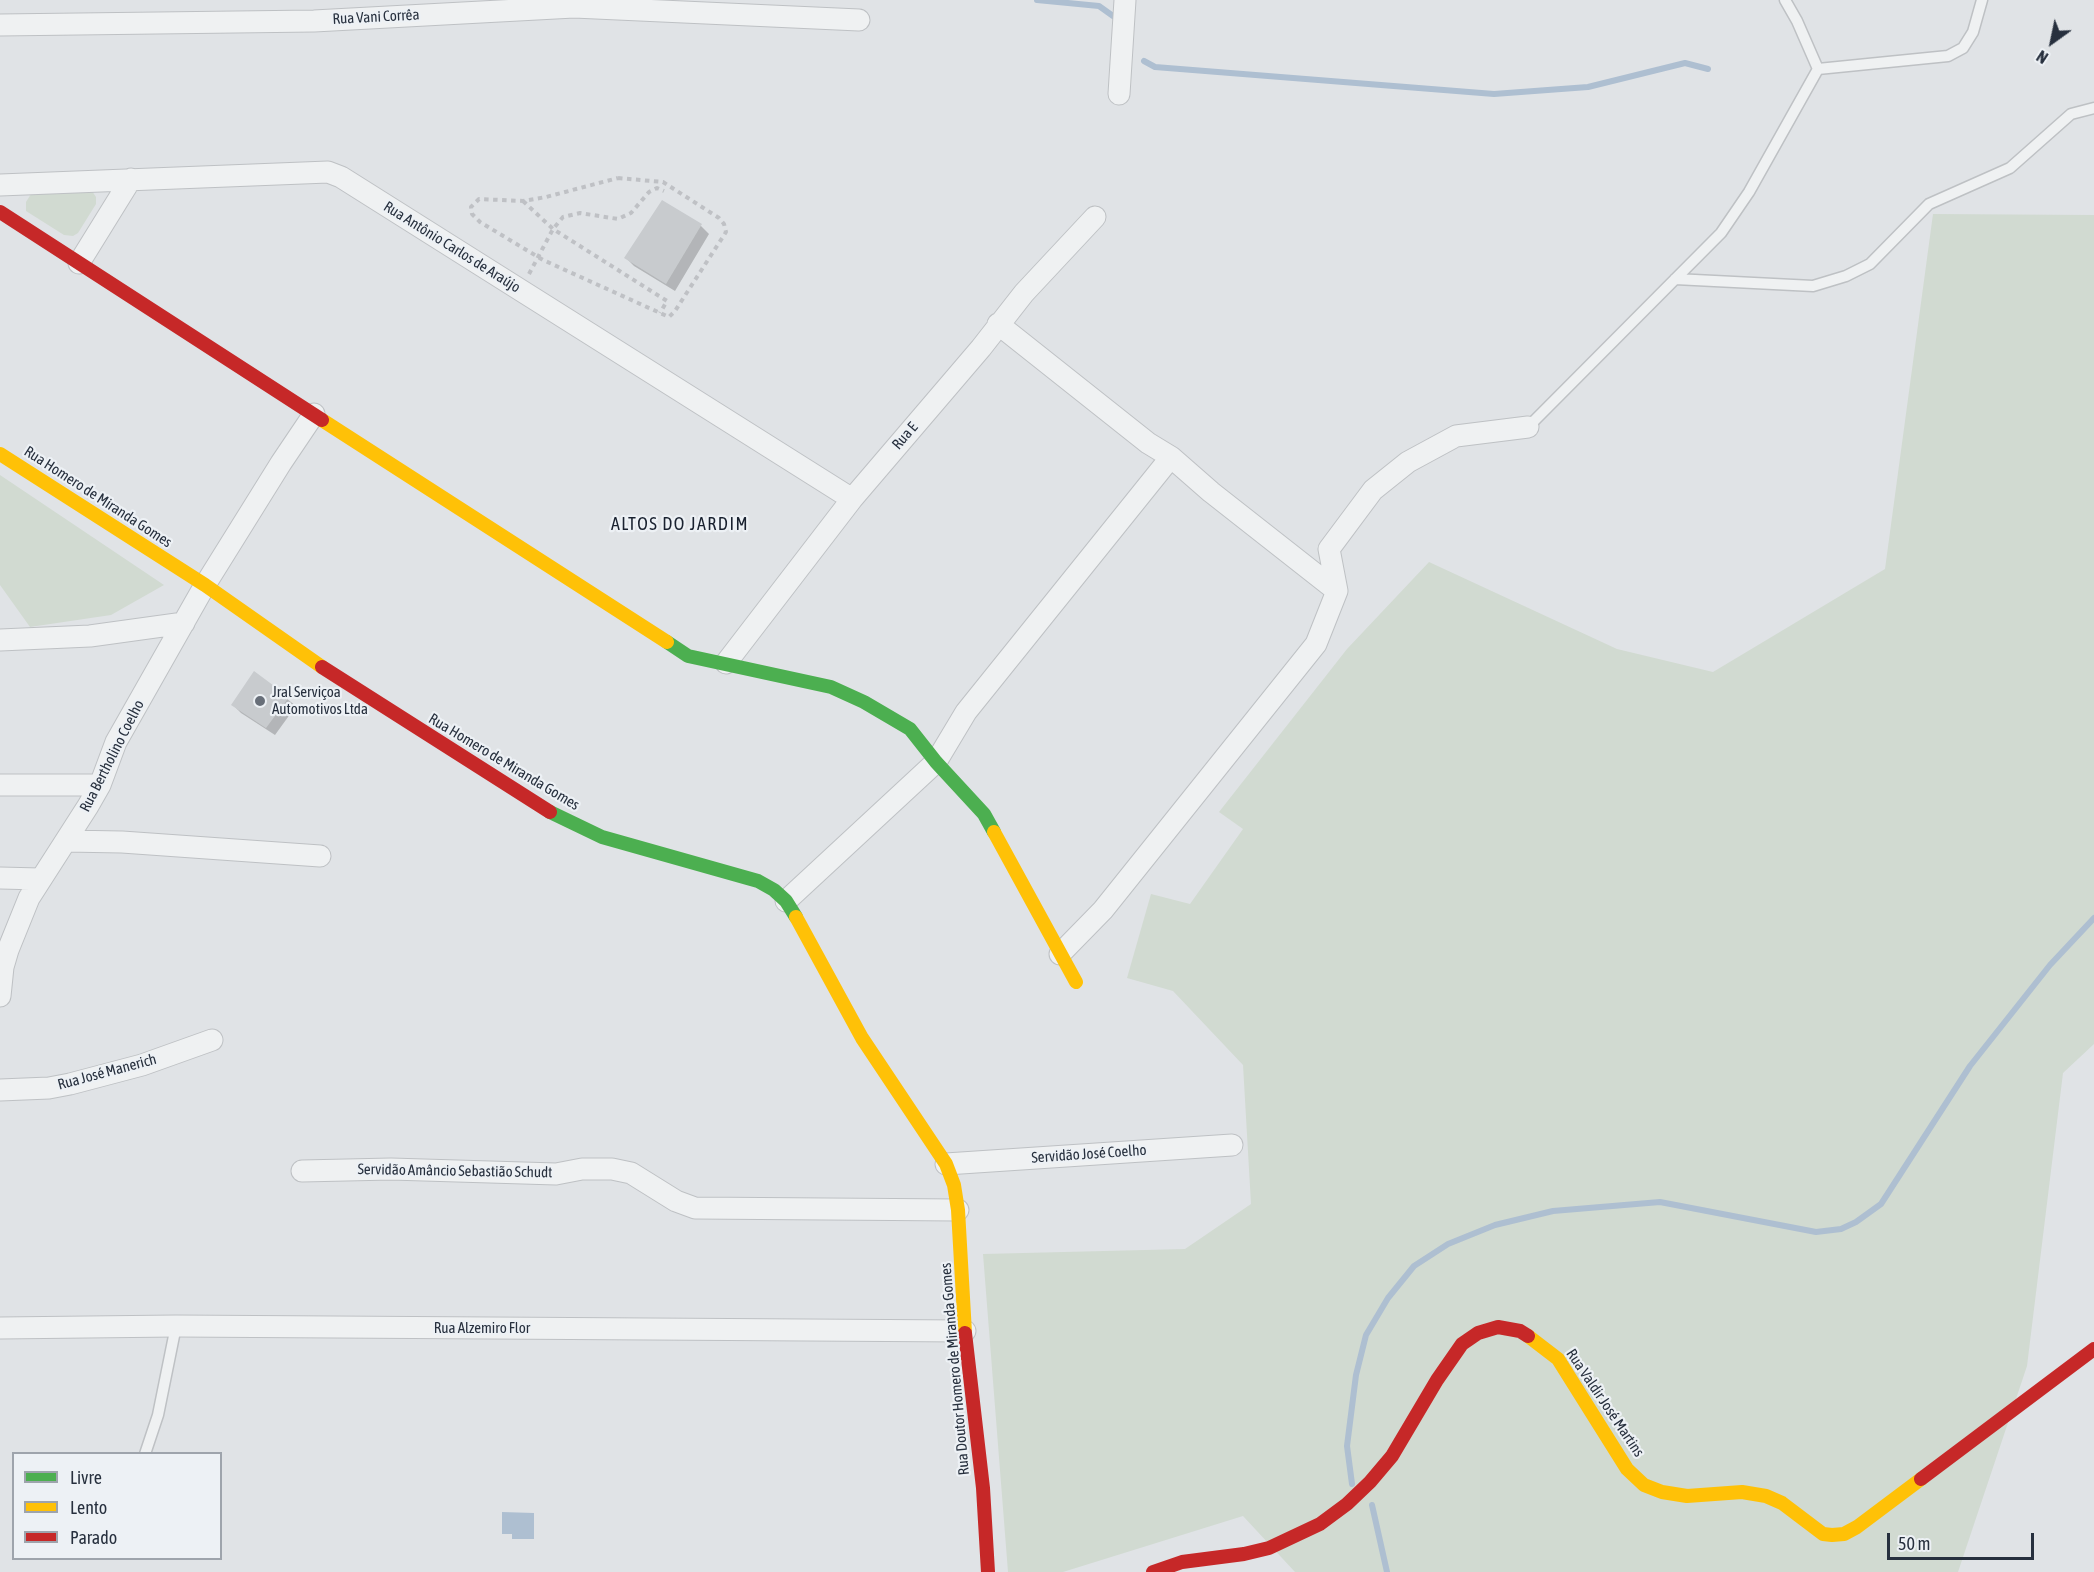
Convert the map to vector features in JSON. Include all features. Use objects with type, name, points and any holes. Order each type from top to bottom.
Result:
[{"type":"street","points":[[1119,94],[1125,0]]},
{"type":"street","name":"Rua Vani Corrêa","points":[[0,25],[314,21],[574,7],[859,20]]},
{"type":"street","name":"Rua Antônio Carlos de Araújo","points":[[0,185],[328,172],[341,177],[852,499]]},
{"type":"street","points":[[79,263],[131,179]]},
{"type":"street","points":[[0,212],[688,656],[831,687],[864,702],[910,729],[936,762],[984,814],[1076,982]]},
{"type":"street","name":"Rua E","points":[[726,663],[852,499],[981,348],[1024,292],[1095,217]]},
{"type":"street","points":[[998,324],[1148,443],[1172,456],[1211,492],[1337,591]]},
{"type":"street","name":"Rua Bertholino Coelho","points":[[0,996],[8,950],[29,898],[100,785],[116,742],[206,585],[314,414]]},
{"type":"street","points":[[1060,954],[1103,910],[1316,644],[1337,591],[1329,549],[1373,490],[1408,462],[1456,436],[1528,427]]},
{"type":"street","name":"Rua Homero de Miranda Gomes","points":[[0,454],[206,585],[326,669],[546,810],[602,837],[758,881],[774,890],[786,901],[799,921],[876,1061],[946,1164]]},
{"type":"street","points":[[786,901],[936,762],[966,712],[1172,456]]},
{"type":"street","points":[[0,640],[90,636],[184,623]]},
{"type":"street","points":[[0,785],[100,785]]},
{"type":"street","points":[[66,841],[123,842],[320,856]]},
{"type":"street","points":[[0,878],[40,879]]},
{"type":"street","name":"Rua José Manerich","points":[[0,1090],[49,1088],[70,1084],[142,1065],[212,1040]]},
{"type":"street","name":"Servidão José Coelho","points":[[946,1164],[1232,1144]]},
{"type":"street","name":"Rua Doutor Homero de Miranda Gomes","points":[[946,1164],[954,1185],[958,1210],[965,1331],[983,1488],[988,1572]]},
{"type":"street","name":"Servidão Amâncio Sebastião Schudt","points":[[302,1170],[391,1169],[556,1174],[582,1169],[612,1169],[631,1173],[676,1201],[695,1208],[958,1210]]},
{"type":"street","name":"Rua Alzemiro Flor","points":[[0,1328],[176,1326],[965,1331]]},
{"type":"street","name":"Rua Valdir José Martins","points":[[1154,1572],[1182,1562],[1244,1554],[1269,1548],[1320,1524],[1347,1504],[1392,1456],[1437,1380],[1462,1344],[1478,1333],[1498,1327],[1520,1331],[1541,1344],[1558,1359],[1628,1469],[1644,1485],[1662,1492],[1687,1496],[1742,1492],[1767,1496],[1782,1503],[1823,1534],[1832,1535],[1844,1534],[1857,1527],[2094,1349]]},
{"type":"lane","points":[[1785,0],[1818,69]]},
{"type":"lane","points":[[1818,69],[1948,56],[1963,48],[1973,32],[1982,0]]},
{"type":"lane","points":[[1528,427],[1721,233],[1749,192],[1818,69]]},
{"type":"lane","points":[[1675,279],[1813,286],[1846,276],[1870,264],[1929,204],[2010,168],[2071,114],[2094,108]]},
{"type":"lane","points":[[146,1452],[158,1415],[176,1326]]},
{"type":"path","points":[[618,178],[653,180],[663,182],[719,218],[726,232],[669,317],[539,258],[480,222],[472,214],[471,207],[479,199],[523,201],[618,178]]},
{"type":"path","points":[[520,290],[553,230],[563,217],[579,213],[618,219],[631,213],[649,192],[657,188],[664,191]]},
{"type":"path","points":[[523,201],[553,230],[667,301],[660,313]]},
{"type":"shaded area","points":[[92,191],[96,197],[96,204],[78,233],[73,236],[64,235],[26,211],[26,202],[31,194]]},
{"type":"shaded area","points":[[1933,214],[2094,215],[2094,1044],[2063,1073],[2027,1366],[1958,1572],[1295,1572],[1243,1516],[1063,1572],[1008,1572],[983,1254],[1185,1249],[1251,1204],[1243,1065],[1173,991],[1127,978],[1151,894],[1190,904],[1243,829],[1219,812],[1347,649],[1429,562],[1617,649],[1713,672],[1885,569]]},
{"type":"shaded area","points":[[0,475],[164,585],[111,615],[30,627],[0,585]]},
{"type":"water","points":[[502,1512],[534,1513],[534,1539],[512,1539],[512,1534],[502,1534]]},
{"type":"building","points":[[662,200],[702,224],[666,284],[624,258]]},
{"type":"building","name":"Jral Serviçoa Automotivos Ltda","points":[[254,671],[289,697],[266,728],[231,705]]},
{"type":"waterway","points":[[1037,0],[1099,6],[1113,16]]},
{"type":"waterway","points":[[1144,61],[1155,67],[1494,94],[1588,87],[1685,63],[1708,69]]},
{"type":"waterway","points":[[1352,1484],[1347,1446],[1356,1375],[1366,1335],[1388,1298],[1414,1266],[1448,1244],[1495,1225],[1553,1211],[1660,1202],[1816,1232],[1841,1229],[1856,1222],[1881,1204],[1970,1066],[2050,965],[2094,918]]},
{"type":"waterway","points":[[1372,1505],[1387,1572]]},
{"type":"traffic: fast","points":[[667,642],[688,656],[831,687],[864,702],[910,729],[936,762],[984,814],[994,832]]},
{"type":"traffic: fast","points":[[550,812],[602,837],[758,881],[774,890],[786,901],[796,917]]},
{"type":"traffic: slow","points":[[322,420],[667,642]]},
{"type":"traffic: slow","points":[[0,454],[205,585],[322,667]]},
{"type":"traffic: slow","points":[[994,832],[1076,982]]},
{"type":"traffic: slow","points":[[796,917],[862,1038],[946,1164],[954,1185],[958,1210],[965,1333]]},
{"type":"traffic: slow","points":[[1528,1336],[1558,1359],[1627,1469],[1644,1485],[1662,1492],[1687,1496],[1742,1492],[1766,1496],[1782,1503],[1823,1534],[1832,1535],[1844,1534],[1857,1527],[1921,1479]]},
{"type":"traffic: jam","points":[[0,212],[322,420]]},
{"type":"traffic: jam","points":[[322,667],[550,812]]},
{"type":"traffic: jam","points":[[1153,1572],[1182,1562],[1244,1554],[1269,1548],[1320,1524],[1347,1504],[1392,1456],[1437,1380],[1462,1344],[1478,1333],[1498,1327],[1520,1331],[1528,1336]]},
{"type":"traffic: jam","points":[[965,1333],[983,1488],[988,1572]]},
{"type":"traffic: jam","points":[[1921,1479],[2094,1349]]},
{"type":"place","name":"Jral Serviçoa Automotivos Ltda","points":[[260,701]]},
{"type":"district","name":"ALTOS DO JARDIM","points":[[680,524]]}]
